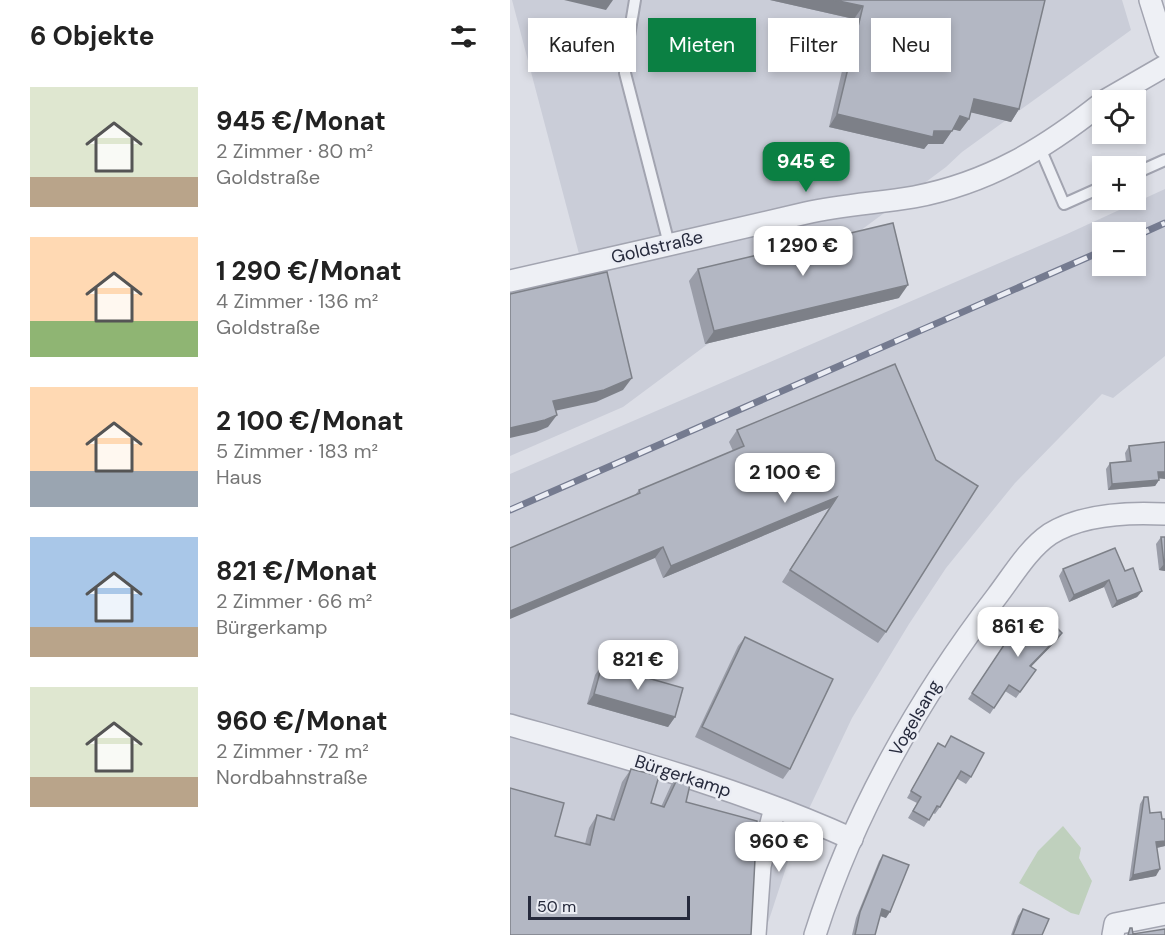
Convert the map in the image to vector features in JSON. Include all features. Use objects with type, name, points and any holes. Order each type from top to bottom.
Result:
[{"type":"street","points":[[1150,0],[1165,47]]},
{"type":"street","name":"Goldstraße","points":[[1124,90],[1165,66]]},
{"type":"street","name":"Goldstraße","points":[[510,281],[826,208],[913,197],[957,186],[1002,169],[1040,148],[1092,111]]},
{"type":"street","name":"Vogelsang","points":[[815,935],[835,878],[898,747],[939,676],[977,621],[1027,556],[1041,541],[1053,533],[1081,521],[1122,514],[1165,514]]},
{"type":"street","name":"Bürgerkamp","points":[[510,725],[648,764],[775,808],[852,840]]},
{"type":"street","points":[[755,935],[760,866],[775,808]]},
{"type":"street","points":[[1113,935],[1115,924],[1165,914]]},
{"type":"lane","points":[[635,0],[625,73],[669,244]]},
{"type":"lane","points":[[1040,148],[1064,204],[1092,191]]},
{"type":"lane","points":[[1146,169],[1165,160]]},
{"type":"shaded area","points":[[512,0],[1122,0],[1131,30],[962,152],[946,167],[623,407],[510,456],[510,286],[583,269],[531,72],[636,72],[636,18],[528,18],[528,61]]},
{"type":"shaded area","points":[[1165,189],[1165,356],[1113,398],[1102,394],[1015,483],[946,568],[852,718],[797,834],[764,935],[510,935],[510,474],[1092,223],[1092,276],[1146,276],[1146,222],[1093,222],[1119,210],[1146,210],[1146,198]]},
{"type":"green space","points":[[1063,826],[1081,848],[1079,858],[1092,881],[1079,915],[1071,913],[1019,883],[1038,851]]},
{"type":"building","points":[[834,0],[1045,0],[1019,109],[974,99],[969,119],[960,116],[952,131],[934,131],[933,137],[837,114],[847,72],[859,72],[859,23],[863,6]]},
{"type":"building","points":[[893,223],[908,285],[714,331],[698,269]]},
{"type":"building","points":[[607,272],[632,378],[604,390],[553,401],[557,415],[510,428],[510,294]]},
{"type":"building","points":[[895,364],[936,460],[978,486],[886,632],[790,570],[837,497],[671,566],[663,547],[510,611],[510,548],[744,446],[737,430]]},
{"type":"building","points":[[1165,442],[1165,472],[1158,472],[1159,480],[1112,484],[1110,463],[1131,461],[1129,446]]},
{"type":"building","points":[[1161,537],[1165,537],[1165,564],[1164,564]]},
{"type":"building","points":[[1115,548],[1125,571],[1133,568],[1142,591],[1117,601],[1109,580],[1074,595],[1063,569]]},
{"type":"building","points":[[1036,610],[1043,610],[1055,621],[1052,623],[1062,633],[1030,666],[1036,670],[1020,692],[1009,685],[994,708],[972,693],[1008,639]]},
{"type":"building","points":[[745,637],[833,679],[790,769],[702,727]]},
{"type":"building","points":[[602,665],[683,688],[675,717],[594,694]]},
{"type":"building","points":[[951,736],[984,753],[971,777],[961,771],[940,807],[937,806],[929,820],[913,811],[921,797],[911,791],[938,743],[945,747]]},
{"type":"building","points":[[631,769],[659,776],[651,803],[664,807],[680,773],[692,776],[686,802],[757,821],[751,935],[510,935],[510,788],[564,803],[555,836],[590,845],[597,815],[614,820]]},
{"type":"building","points":[[1144,797],[1148,797],[1150,813],[1161,812],[1162,819],[1165,819],[1165,841],[1156,842],[1160,869],[1133,875]]},
{"type":"building","points":[[883,855],[909,865],[890,912],[882,909],[875,935],[855,935],[860,912]]},
{"type":"building","points":[[1023,909],[1049,919],[1042,935],[1013,935]]},
{"type":"building","points":[[1130,928],[1133,934],[1165,929],[1165,935],[1128,935]]},
{"type":"railway","points":[[1146,232],[1165,223]]},
{"type":"railway","points":[[510,510],[1092,255]]}]
